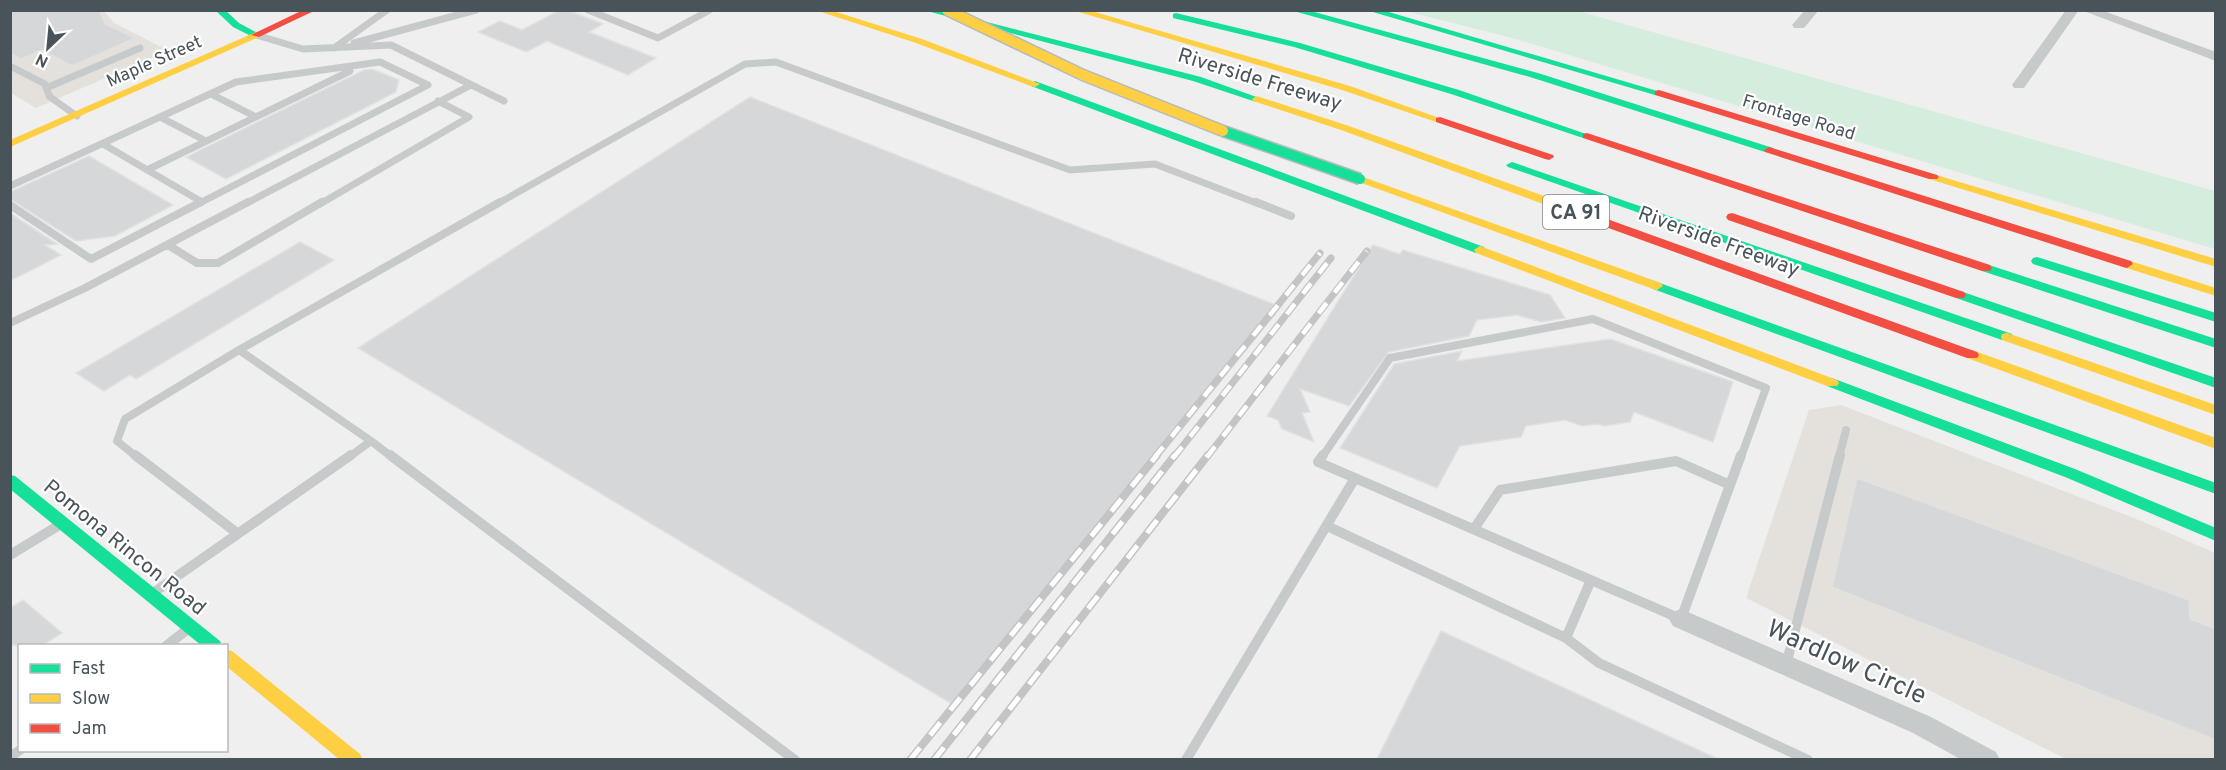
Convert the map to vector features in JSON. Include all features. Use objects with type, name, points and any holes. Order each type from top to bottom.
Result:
[{"type":"main road","points":[[219,10],[236,25],[256,35]]},
{"type":"main road","name":"Maple Street","points":[[10,144],[312,10]]},
{"type":"main road","points":[[819,10],[919,42],[1223,152],[2070,473],[2216,536]]},
{"type":"main road","name":"Riverside Freeway","points":[[927,10],[1197,79],[1345,128],[2216,444]]},
{"type":"main road","points":[[947,10],[1041,59],[1134,98],[2216,489]]},
{"type":"main road","points":[[1076,10],[1335,85],[1558,159]]},
{"type":"main road","points":[[1294,10],[1534,75],[2216,292]]},
{"type":"main road","name":"Frontage Road","points":[[1370,10],[1727,114],[2216,263]]},
{"type":"main road","name":"Riverside Freeway","points":[[1166,13],[1297,45],[1455,92],[2216,344]]},
{"type":"main road","points":[[1501,161],[2216,411]]},
{"type":"main road","points":[[1715,212],[2216,383]]},
{"type":"main road","points":[[2022,257],[2216,318]]},
{"type":"main road","name":"Pomona Rincon Road","points":[[10,480],[213,644]]},
{"type":"main road","points":[[228,658],[354,759]]},
{"type":"street","points":[[1799,26],[1813,10]]},
{"type":"street","points":[[2019,85],[2073,10]]},
{"type":"street","points":[[2088,10],[2216,57]]},
{"type":"street","name":"Wardlow Circle","points":[[1681,619],[1922,725],[1987,759]]},
{"type":"lane","points":[[332,49],[387,10]]},
{"type":"lane","points":[[332,49],[476,10]]},
{"type":"lane","points":[[588,10],[658,38],[710,10]]},
{"type":"lane","points":[[256,35],[290,47],[332,49],[391,45],[504,101]]},
{"type":"lane","points":[[46,88],[140,48]]},
{"type":"lane","points":[[10,186],[236,82],[380,62],[428,85],[91,259],[10,205]]},
{"type":"lane","points":[[237,533],[117,441],[125,419],[239,350],[746,64],[776,62],[1070,170],[1155,164],[1292,216]]},
{"type":"lane","points":[[10,66],[45,84],[50,97],[77,116]]},
{"type":"lane","points":[[147,170],[358,66]]},
{"type":"lane","points":[[10,323],[85,288],[471,84]]},
{"type":"lane","points":[[211,94],[256,117]]},
{"type":"lane","points":[[168,244],[192,263],[205,265],[218,263],[469,117],[438,101]]},
{"type":"lane","points":[[160,117],[206,141]]},
{"type":"lane","points":[[103,144],[202,202]]},
{"type":"lane","points":[[1593,319],[1766,388],[1730,485],[1681,619],[1318,462],[1390,358],[1593,319]]},
{"type":"lane","points":[[239,350],[371,441],[795,759]]},
{"type":"lane","points":[[1786,665],[1846,430]]},
{"type":"lane","points":[[151,595],[371,441]]},
{"type":"lane","points":[[1474,529],[1500,489],[1676,461],[1730,485]]},
{"type":"lane","points":[[1186,759],[1355,478]]},
{"type":"lane","points":[[10,555],[63,523]]},
{"type":"lane","points":[[1327,526],[1566,638],[1599,663],[1808,759]]},
{"type":"lane","points":[[1566,638],[1591,580]]},
{"type":"lane","points":[[166,644],[191,627]]},
{"type":"shaded area","points":[[11,11],[104,11],[114,23],[165,49],[163,53],[36,108],[11,93]]},
{"type":"shaded area","points":[[1841,405],[2144,522],[2215,553],[2215,759],[2066,759],[1746,598],[1809,410]]},
{"type":"green space","points":[[1406,11],[1578,11],[2215,191],[2215,249],[1512,38]]},
{"type":"building","points":[[10,10],[99,10],[105,24],[135,38],[72,66],[42,50],[21,59],[10,53]]},
{"type":"building","points":[[560,10],[567,10],[603,24],[589,32],[656,58],[628,75],[547,41],[526,52],[478,32],[500,21],[522,30]]},
{"type":"building","points":[[372,69],[399,80],[396,92],[226,179],[186,157],[364,70]]},
{"type":"building","points":[[750,97],[1281,307],[957,707],[358,348]]},
{"type":"building","points":[[89,156],[173,205],[115,236],[76,241],[10,199],[10,192]]},
{"type":"building","points":[[10,213],[57,244],[45,245],[61,255],[10,281]]},
{"type":"building","points":[[300,242],[334,260],[136,379],[130,375],[104,391],[76,373]]},
{"type":"building","points":[[1373,245],[1400,254],[1403,250],[1550,295],[1565,318],[1541,322],[1517,315],[1477,320],[1469,336],[1389,352],[1349,406],[1300,389],[1310,412],[1302,413],[1314,442],[1282,429],[1278,420],[1267,416]]},
{"type":"building","points":[[1610,339],[1733,382],[1713,442],[1634,412],[1630,422],[1604,426],[1598,424],[1582,426],[1565,420],[1526,426],[1521,437],[1460,446],[1437,488],[1340,448],[1394,364],[1462,351],[1457,361]]},
{"type":"building","points":[[1857,478],[2189,600],[2190,619],[2216,629],[2216,740],[1832,587]]},
{"type":"building","points":[[23,600],[62,633],[45,644],[10,645],[10,608]]},
{"type":"building","points":[[1441,631],[1718,759],[1377,759]]},
{"type":"railway","points":[[1207,457],[1367,251]]},
{"type":"railway","points":[[1155,457],[1320,253]]},
{"type":"railway","points":[[1174,457],[1331,258]]},
{"type":"railway","points":[[910,760],[1157,455]]},
{"type":"railway","points":[[934,760],[1175,455]]},
{"type":"railway","points":[[970,760],[1208,455]]},
{"type":"traffic: fast","points":[[219,10],[236,25],[256,35]]},
{"type":"traffic: fast","points":[[927,10],[1197,79],[1257,99]]},
{"type":"traffic: fast","points":[[1294,10],[1534,75],[1769,150]]},
{"type":"traffic: fast","points":[[1370,10],[1659,93]]},
{"type":"traffic: fast","points":[[1176,16],[1297,45],[1455,92],[1587,136]]},
{"type":"traffic: fast","points":[[1035,84],[1480,250]]},
{"type":"traffic: fast","points":[[1223,131],[1360,179]]},
{"type":"traffic: fast","points":[[1512,165],[2007,337]]},
{"type":"traffic: fast","points":[[2037,261],[2216,318]]},
{"type":"traffic: fast","points":[[1986,268],[2216,344]]},
{"type":"traffic: fast","points":[[1657,286],[2216,489]]},
{"type":"traffic: fast","points":[[1960,295],[2216,383]]},
{"type":"traffic: fast","points":[[1832,383],[2070,473],[2216,535]]},
{"type":"traffic: fast","points":[[10,480],[212,644]]},
{"type":"traffic: slow","points":[[819,10],[919,41],[1035,84]]},
{"type":"traffic: slow","points":[[947,10],[1083,75],[1223,131]]},
{"type":"traffic: slow","points":[[1076,10],[1346,88],[1440,120]]},
{"type":"traffic: slow","points":[[10,144],[256,35]]},
{"type":"traffic: slow","points":[[1257,99],[1345,128],[1607,223]]},
{"type":"traffic: slow","points":[[1933,177],[2216,263]]},
{"type":"traffic: slow","points":[[1360,179],[1657,286]]},
{"type":"traffic: slow","points":[[1480,250],[1832,383]]},
{"type":"traffic: slow","points":[[2127,264],[2216,292]]},
{"type":"traffic: slow","points":[[2007,337],[2216,410]]},
{"type":"traffic: slow","points":[[1972,355],[2216,444]]},
{"type":"traffic: slow","points":[[228,658],[354,760]]},
{"type":"traffic: jam","points":[[256,35],[312,10]]},
{"type":"traffic: jam","points":[[1659,93],[1933,177]]},
{"type":"traffic: jam","points":[[1440,120],[1549,157]]},
{"type":"traffic: jam","points":[[1587,136],[1986,268]]},
{"type":"traffic: jam","points":[[1769,150],[2127,264]]},
{"type":"traffic: jam","points":[[1732,217],[1960,295]]},
{"type":"traffic: jam","points":[[1607,223],[1972,355]]}]
